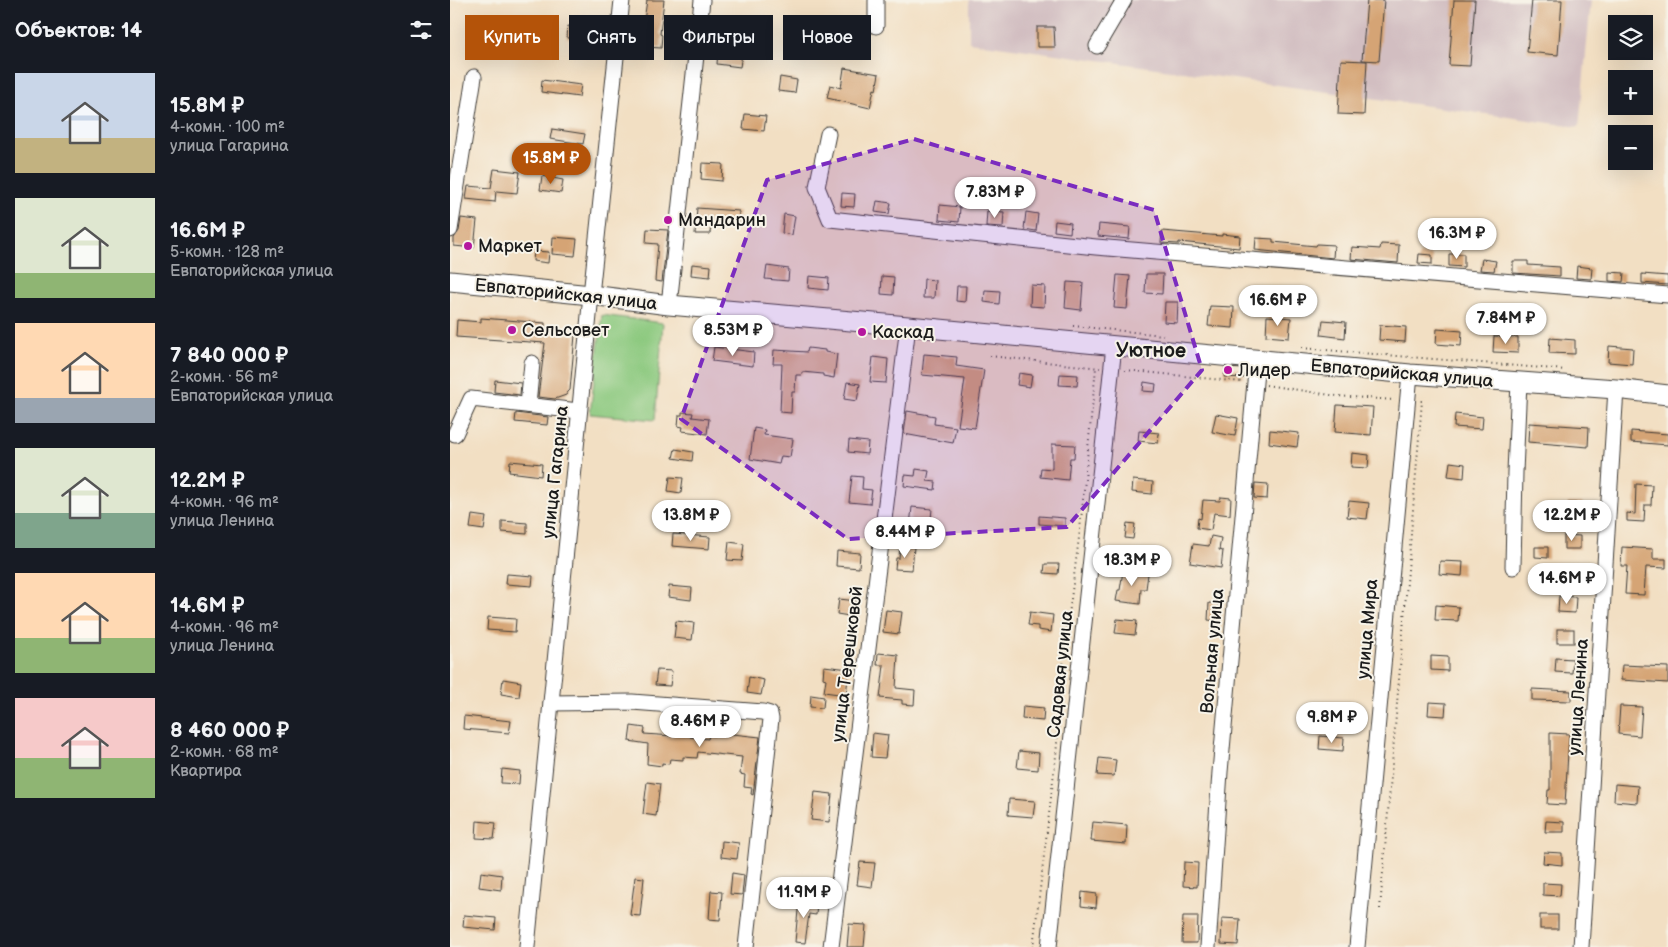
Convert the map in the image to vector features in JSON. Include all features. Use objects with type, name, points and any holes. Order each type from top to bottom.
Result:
[{"type":"main road","name":"Евпаторийская улица","points":[[450,281],[669,305],[1257,360],[1668,394]]},
{"type":"street","name":"улица Гагарина","points":[[527,947],[579,411],[622,0]]},
{"type":"street","points":[[669,305],[702,0]]},
{"type":"street","points":[[876,0],[876,26]]},
{"type":"street","points":[[1097,46],[1124,0]]},
{"type":"street","points":[[450,230],[474,77]]},
{"type":"street","points":[[828,134],[817,187],[830,219],[1096,246],[1668,295]]},
{"type":"street","name":"улица Терешковой","points":[[831,947],[908,326]]},
{"type":"street","name":"Садовая улица","points":[[1049,947],[1104,368],[1114,346]]},
{"type":"street","name":"Вольная улица","points":[[1208,947],[1220,772],[1257,360]]},
{"type":"street","points":[[528,405],[532,363]]},
{"type":"street","name":"улица Мира","points":[[1357,947],[1410,374]]},
{"type":"street","points":[[1513,567],[1519,382]]},
{"type":"street","name":"улица Ленина","points":[[1581,947],[1616,389]]},
{"type":"street","points":[[455,434],[471,399],[579,411]]},
{"type":"street","points":[[551,703],[632,702],[770,714],[771,719],[746,947]]},
{"type":"path","points":[[1073,326],[1170,335]]},
{"type":"path","points":[[1298,348],[1570,370]]},
{"type":"path","points":[[990,356],[1255,383],[1337,396],[1422,401],[1380,910]]},
{"type":"path","points":[[1033,947],[1056,756],[1064,654],[1104,368]]},
{"type":"highlighted area","points":[[914,139],[1154,210],[1202,370],[1067,527],[848,539],[681,419],[767,180]]},
{"type":"shaded area","points":[[969,0],[1591,0],[1579,127],[969,42]]},
{"type":"green space","points":[[602,315],[663,323],[655,420],[590,414]]},
{"type":"building","points":[[647,0],[664,0],[660,34],[662,35],[661,48],[654,48],[654,15],[645,15]]},
{"type":"building","points":[[1367,0],[1384,0],[1379,61],[1362,60]]},
{"type":"building","points":[[1454,0],[1475,0],[1470,66],[1449,65]]},
{"type":"building","points":[[1532,0],[1562,0],[1558,55],[1527,52]]},
{"type":"building","points":[[568,26],[569,26],[569,38],[567,38]]},
{"type":"building","points":[[1037,27],[1054,27],[1055,47],[1037,47]]},
{"type":"building","points":[[717,60],[741,60],[740,67],[717,64]]},
{"type":"building","points":[[1341,60],[1367,61],[1364,115],[1338,114]]},
{"type":"building","points":[[844,68],[879,74],[870,108],[827,98],[830,85],[841,88]]},
{"type":"building","points":[[780,77],[797,80],[795,93],[778,91]]},
{"type":"building","points":[[542,80],[581,85],[579,97],[541,92]]},
{"type":"building","points":[[745,114],[766,116],[764,131],[743,129]]},
{"type":"building","points":[[552,129],[585,134],[583,144],[550,139]]},
{"type":"building","points":[[702,163],[723,164],[722,181],[701,179]]},
{"type":"building","points":[[494,169],[520,172],[517,193],[496,191],[495,202],[466,199],[468,186],[491,188]]},
{"type":"building","points":[[542,176],[563,180],[561,193],[540,190]]},
{"type":"building","points":[[842,193],[855,194],[854,207],[841,206]]},
{"type":"building","points":[[877,201],[891,203],[889,214],[875,212]]},
{"type":"building","points":[[940,205],[960,207],[959,222],[939,220]]},
{"type":"building","points":[[697,208],[739,211],[738,226],[711,223],[710,234],[695,234]]},
{"type":"building","points":[[987,211],[1004,212],[1003,227],[986,226]]},
{"type":"building","points":[[1026,212],[1038,214],[1036,231],[1024,229]]},
{"type":"building","points":[[784,214],[795,216],[792,235],[782,233]]},
{"type":"building","points":[[461,218],[477,220],[474,248],[454,246],[454,238],[459,231]]},
{"type":"building","points":[[1055,221],[1071,223],[1070,233],[1054,231]]},
{"type":"building","points":[[1099,224],[1130,227],[1129,239],[1098,236]]},
{"type":"building","points":[[647,229],[668,230],[662,282],[655,281],[658,244],[646,243]]},
{"type":"building","points":[[1162,231],[1240,236],[1239,248],[1179,242],[1179,244],[1161,243]]},
{"type":"building","points":[[553,237],[577,239],[575,256],[552,254]]},
{"type":"building","points":[[1256,238],[1273,239],[1273,242],[1316,246],[1317,244],[1334,245],[1333,258],[1255,250]]},
{"type":"building","points":[[1381,244],[1399,245],[1398,263],[1351,259],[1352,247],[1380,249]]},
{"type":"building","points":[[534,251],[549,252],[548,263],[533,261]]},
{"type":"building","points":[[1419,254],[1432,255],[1432,264],[1418,263]]},
{"type":"building","points":[[1449,254],[1464,254],[1464,267],[1449,266]]},
{"type":"building","points":[[1482,259],[1496,261],[1494,271],[1480,270]]},
{"type":"building","points":[[1513,261],[1528,261],[1528,265],[1560,267],[1560,276],[1513,273]]},
{"type":"building","points":[[692,264],[711,266],[710,277],[691,275]]},
{"type":"building","points":[[767,266],[789,269],[788,281],[765,279]]},
{"type":"building","points":[[1577,266],[1592,268],[1591,279],[1576,278]]},
{"type":"building","points":[[1609,272],[1624,273],[1623,282],[1609,281]]},
{"type":"building","points":[[1146,274],[1163,274],[1162,294],[1145,293]]},
{"type":"building","points":[[1642,274],[1668,276],[1668,285],[1642,283]]},
{"type":"building","points":[[1117,275],[1130,276],[1127,309],[1114,308]]},
{"type":"building","points":[[809,276],[829,278],[828,290],[808,288]]},
{"type":"building","points":[[882,276],[894,277],[893,295],[881,294]]},
{"type":"building","points":[[924,279],[935,280],[934,298],[923,298]]},
{"type":"building","points":[[1067,282],[1083,283],[1081,310],[1065,308]]},
{"type":"building","points":[[1031,285],[1045,286],[1044,307],[1030,306]]},
{"type":"building","points":[[957,286],[966,286],[965,302],[956,301]]},
{"type":"building","points":[[985,290],[1000,291],[999,304],[984,302]]},
{"type":"building","points":[[1165,302],[1178,302],[1177,323],[1164,322]]},
{"type":"building","points":[[1210,306],[1234,307],[1233,328],[1208,326]]},
{"type":"building","points":[[1267,316],[1291,318],[1289,338],[1266,336]]},
{"type":"building","points":[[481,318],[545,323],[545,332],[575,335],[570,390],[566,395],[555,399],[538,397],[545,343],[456,337],[457,320],[481,322]]},
{"type":"building","points":[[1323,320],[1346,322],[1345,338],[1321,335]]},
{"type":"building","points":[[1380,325],[1406,327],[1405,342],[1379,340]]},
{"type":"building","points":[[1437,329],[1462,331],[1461,346],[1436,344]]},
{"type":"building","points":[[1494,336],[1518,337],[1518,353],[1493,352]]},
{"type":"building","points":[[1550,338],[1575,340],[1575,354],[1549,353]]},
{"type":"building","points":[[1609,346],[1633,348],[1632,364],[1608,362]]},
{"type":"building","points":[[714,347],[754,352],[753,366],[712,361]]},
{"type":"building","points":[[808,348],[837,354],[834,378],[823,376],[823,374],[802,372],[802,375],[796,375],[795,392],[792,392],[791,413],[780,412],[782,364],[773,364],[774,350],[807,352]]},
{"type":"building","points":[[924,354],[957,357],[956,366],[984,370],[975,428],[958,426],[965,379],[922,375]]},
{"type":"building","points":[[873,357],[888,359],[886,383],[870,382]]},
{"type":"building","points":[[1225,368],[1244,369],[1244,378],[1224,377]]},
{"type":"building","points":[[1019,373],[1032,375],[1030,387],[1017,385]]},
{"type":"building","points":[[1060,374],[1078,375],[1077,386],[1059,385]]},
{"type":"building","points":[[495,380],[521,383],[520,395],[494,392]]},
{"type":"building","points":[[847,382],[860,384],[857,401],[844,399]]},
{"type":"building","points":[[1144,382],[1156,384],[1155,392],[1143,391]]},
{"type":"building","points":[[1337,405],[1373,407],[1371,435],[1335,432]]},
{"type":"building","points":[[907,411],[935,416],[934,424],[956,427],[953,443],[904,434]]},
{"type":"building","points":[[682,412],[693,413],[692,417],[709,419],[707,434],[682,431],[683,427],[678,426],[679,415],[682,415]]},
{"type":"building","points":[[516,413],[548,417],[547,425],[515,422]]},
{"type":"building","points":[[1216,414],[1238,418],[1235,436],[1212,432]]},
{"type":"building","points":[[1455,414],[1483,417],[1482,429],[1454,427]]},
{"type":"building","points":[[1529,423],[1589,427],[1588,447],[1528,442]]},
{"type":"building","points":[[754,428],[765,430],[764,435],[793,439],[790,457],[781,456],[779,464],[750,459]]},
{"type":"building","points":[[1270,430],[1299,433],[1297,447],[1269,443]]},
{"type":"building","points":[[1139,431],[1159,433],[1158,443],[1138,441]]},
{"type":"building","points":[[1631,431],[1668,434],[1668,445],[1631,442]]},
{"type":"building","points":[[849,440],[868,442],[867,454],[848,452]]},
{"type":"building","points":[[1052,444],[1075,445],[1074,458],[1070,458],[1068,480],[1040,477],[1041,468],[1052,469]]},
{"type":"building","points":[[675,449],[693,452],[692,461],[673,458]]},
{"type":"building","points":[[1352,453],[1369,455],[1368,468],[1351,467]]},
{"type":"building","points":[[510,461],[542,464],[541,476],[509,472]]},
{"type":"building","points":[[1450,462],[1465,464],[1464,478],[1448,476]]},
{"type":"building","points":[[916,469],[929,471],[927,481],[936,482],[935,490],[904,486],[905,475],[915,476]]},
{"type":"building","points":[[852,476],[863,477],[862,489],[872,490],[870,504],[849,502]]},
{"type":"building","points":[[670,477],[683,478],[681,493],[668,491]]},
{"type":"building","points":[[1133,480],[1153,482],[1152,494],[1132,492]]},
{"type":"building","points":[[1255,483],[1268,484],[1267,499],[1254,498]]},
{"type":"building","points":[[1636,484],[1652,485],[1651,505],[1645,505],[1644,522],[1627,521],[1627,513],[1635,514]]},
{"type":"building","points":[[1221,497],[1231,498],[1230,515],[1214,513],[1211,530],[1197,528],[1198,518],[1201,519],[1203,500],[1220,501]]},
{"type":"building","points":[[1349,501],[1369,503],[1367,519],[1347,517]]},
{"type":"building","points":[[1568,503],[1583,503],[1582,518],[1567,518]]},
{"type":"building","points":[[912,507],[932,509],[930,528],[910,526]]},
{"type":"building","points":[[472,515],[486,517],[484,530],[470,528]]},
{"type":"building","points":[[1039,516],[1065,518],[1065,526],[1039,524]]},
{"type":"building","points":[[502,521],[527,523],[527,534],[502,532]]},
{"type":"building","points":[[1127,523],[1135,524],[1133,539],[1125,538]]},
{"type":"building","points":[[673,534],[710,537],[709,549],[672,546]]},
{"type":"building","points":[[1564,535],[1580,536],[1580,549],[1564,549]]},
{"type":"building","points":[[1211,536],[1221,538],[1219,550],[1223,551],[1221,568],[1190,563],[1193,544],[1209,546]]},
{"type":"building","points":[[729,542],[744,544],[742,561],[727,560]]},
{"type":"building","points":[[900,546],[914,547],[912,570],[895,569],[896,558],[899,558]]},
{"type":"building","points":[[1535,547],[1548,547],[1548,558],[1535,557]]},
{"type":"building","points":[[1622,547],[1653,549],[1653,559],[1666,559],[1666,568],[1646,567],[1644,595],[1625,594],[1627,566],[1621,566]]},
{"type":"building","points":[[837,551],[860,553],[859,568],[836,566]]},
{"type":"building","points":[[1440,561],[1463,562],[1462,576],[1439,574]]},
{"type":"building","points":[[1045,564],[1059,564],[1058,574],[1044,573]]},
{"type":"building","points":[[1562,566],[1578,566],[1578,580],[1561,580]]},
{"type":"building","points":[[1123,571],[1148,574],[1146,589],[1141,589],[1140,604],[1116,601]]},
{"type":"building","points":[[507,574],[533,576],[532,586],[506,584]]},
{"type":"building","points":[[669,586],[692,588],[691,600],[668,597]]},
{"type":"building","points":[[1559,596],[1576,597],[1575,613],[1558,612]]},
{"type":"building","points":[[839,599],[857,601],[855,617],[837,614]]},
{"type":"building","points":[[1209,603],[1219,603],[1218,621],[1208,620]]},
{"type":"building","points":[[1436,605],[1459,607],[1458,621],[1435,620]]},
{"type":"building","points":[[886,610],[902,612],[899,634],[883,632]]},
{"type":"building","points":[[1030,612],[1053,615],[1051,632],[1038,630],[1038,626],[1028,625]]},
{"type":"building","points":[[488,617],[516,619],[515,632],[487,630]]},
{"type":"building","points":[[1117,619],[1137,621],[1135,635],[1115,633]]},
{"type":"building","points":[[676,621],[694,623],[692,640],[674,638]]},
{"type":"building","points":[[1557,629],[1574,629],[1574,643],[1557,643]]},
{"type":"building","points":[[878,653],[898,655],[896,688],[915,690],[914,705],[902,704],[902,700],[880,698],[884,665],[877,665]]},
{"type":"building","points":[[1431,656],[1448,657],[1448,671],[1431,670]]},
{"type":"building","points":[[1556,658],[1573,659],[1572,673],[1555,672]]},
{"type":"building","points":[[1622,665],[1668,667],[1668,683],[1621,680]]},
{"type":"building","points":[[824,666],[849,669],[846,695],[824,692],[826,679],[823,678]]},
{"type":"building","points":[[657,670],[672,671],[670,686],[655,685]]},
{"type":"building","points":[[749,677],[764,680],[761,695],[747,693]]},
{"type":"building","points":[[503,679],[521,682],[519,697],[501,694]]},
{"type":"building","points":[[1532,689],[1571,691],[1571,701],[1532,700]]},
{"type":"building","points":[[811,695],[824,697],[823,708],[810,707]]},
{"type":"building","points":[[1429,702],[1446,703],[1445,716],[1428,715]]},
{"type":"building","points":[[1023,706],[1044,708],[1043,721],[1022,719]]},
{"type":"building","points":[[1620,706],[1642,707],[1640,736],[1618,734]]},
{"type":"building","points":[[464,716],[511,721],[509,733],[463,729]]},
{"type":"building","points":[[675,725],[691,726],[690,737],[708,739],[709,735],[714,736],[714,732],[760,737],[753,795],[751,794],[752,788],[744,787],[745,775],[740,774],[742,757],[698,752],[697,758],[683,757],[683,760],[670,759],[669,764],[662,763],[662,766],[647,764],[648,744],[629,741],[631,726],[645,728],[644,734],[673,736]]},
{"type":"building","points":[[873,733],[888,735],[885,758],[871,757]]},
{"type":"building","points":[[1550,733],[1569,734],[1565,805],[1547,804],[1548,790],[1550,790]]},
{"type":"building","points":[[1320,736],[1344,738],[1343,751],[1319,749]]},
{"type":"building","points":[[1019,751],[1039,753],[1038,770],[1017,768]]},
{"type":"building","points":[[1099,758],[1116,760],[1114,776],[1097,775]]},
{"type":"building","points":[[502,769],[520,771],[519,784],[501,783]]},
{"type":"building","points":[[647,782],[660,784],[656,816],[643,814]]},
{"type":"building","points":[[1615,784],[1638,786],[1637,803],[1614,801]]},
{"type":"building","points":[[815,792],[832,794],[829,822],[811,820]]},
{"type":"building","points":[[1009,799],[1035,801],[1033,817],[1008,815]]},
{"type":"building","points":[[477,821],[496,823],[494,839],[476,838]]},
{"type":"building","points":[[1546,821],[1564,822],[1564,832],[1545,832]]},
{"type":"building","points":[[1093,822],[1127,825],[1126,844],[1091,841]]},
{"type":"building","points":[[722,841],[739,843],[737,859],[721,857]]},
{"type":"building","points":[[1544,852],[1562,853],[1562,865],[1543,863]]},
{"type":"building","points":[[860,862],[875,863],[872,887],[857,885]]},
{"type":"building","points":[[1184,862],[1198,863],[1197,887],[1183,886]]},
{"type":"building","points":[[481,872],[502,875],[501,890],[479,887]]},
{"type":"building","points":[[732,873],[744,875],[742,895],[730,894]]},
{"type":"building","points":[[635,877],[644,878],[640,916],[630,915]]},
{"type":"building","points":[[1543,883],[1561,884],[1560,896],[1543,895]]},
{"type":"building","points":[[711,891],[722,892],[720,920],[709,919]]},
{"type":"building","points":[[1082,892],[1097,894],[1096,908],[1081,906]]},
{"type":"building","points":[[799,900],[817,903],[816,915],[809,914],[805,943],[795,942]]},
{"type":"building","points":[[464,915],[496,918],[495,930],[463,927]]},
{"type":"building","points":[[1540,915],[1558,915],[1558,929],[1540,929]]},
{"type":"building","points":[[1183,916],[1198,916],[1197,943],[1182,943]]},
{"type":"building","points":[[1222,918],[1240,919],[1238,945],[1221,944]]},
{"type":"building","points":[[849,924],[866,925],[864,947],[847,947]]},
{"type":"place","name":"Мандарин","points":[[668,220]]},
{"type":"place","name":"Маркет","points":[[468,246]]},
{"type":"place","name":"Сельсовет","points":[[512,330]]},
{"type":"place","name":"Каскад","points":[[862,332]]},
{"type":"place","name":"Лидер","points":[[1228,370]]},
{"type":"district","name":"Уютное","points":[[1151,350]]}]
